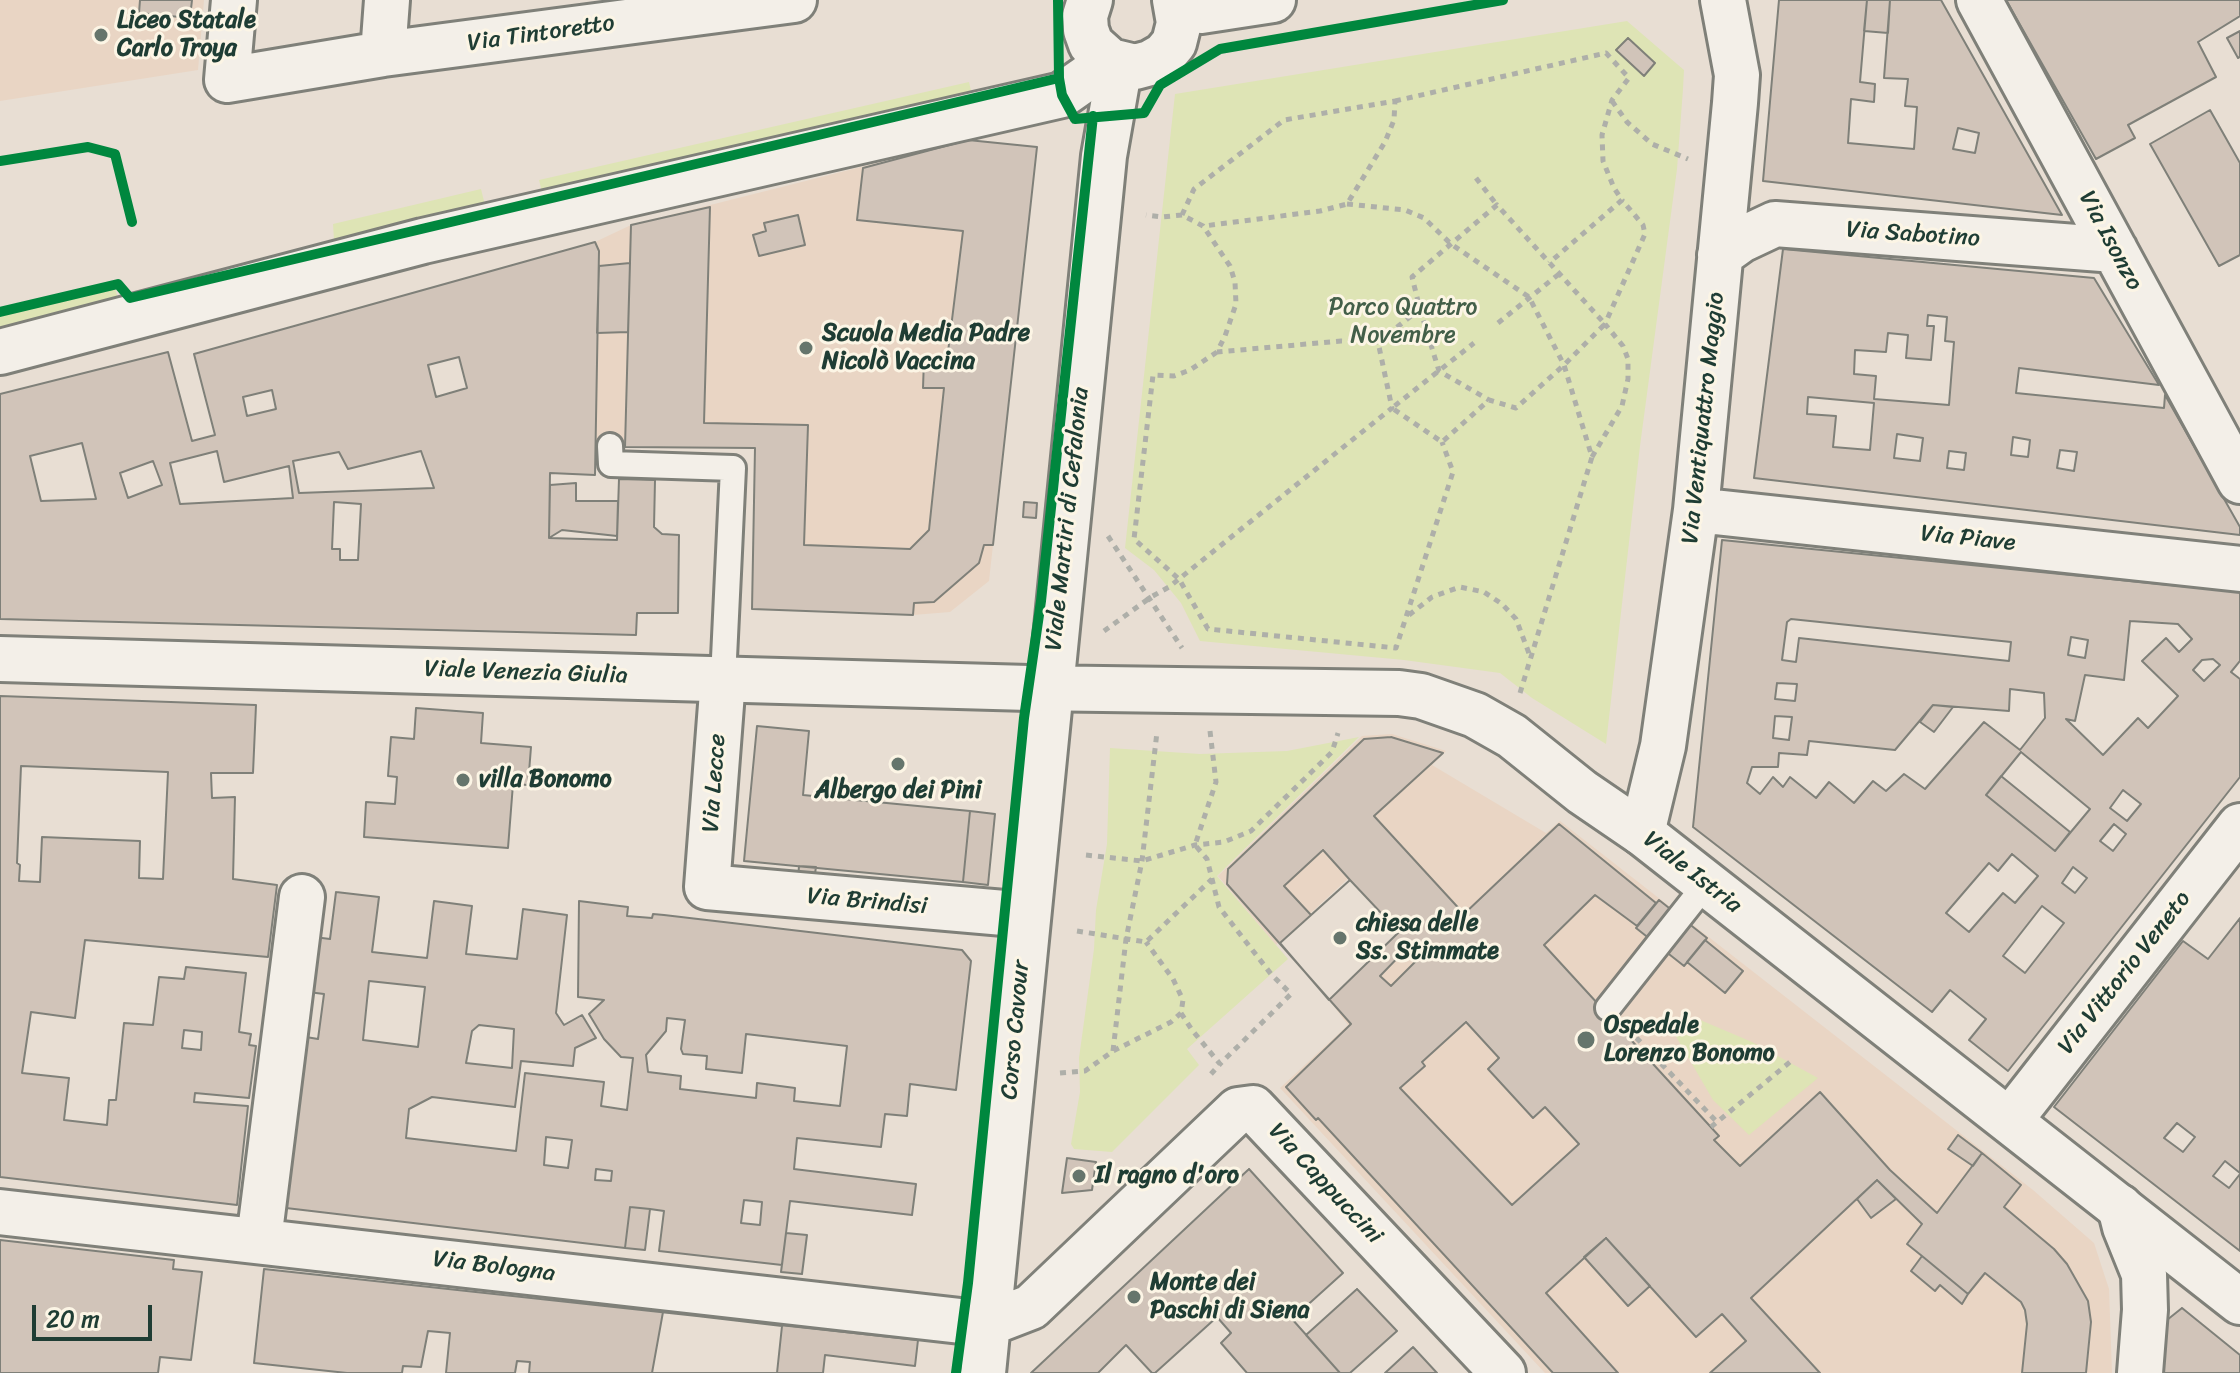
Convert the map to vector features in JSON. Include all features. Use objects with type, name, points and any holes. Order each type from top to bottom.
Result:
[{"type":"street","name":"Via Tintoretto","points":[[234,0],[227,80],[383,54],[569,15],[794,0]]},
{"type":"street","points":[[383,54],[387,0]]},
{"type":"street","points":[[1090,0],[1085,16],[1091,44],[1110,60],[1135,67],[1164,55],[1174,43],[1182,9],[1273,0]]},
{"type":"street","name":"Via Ventiquattro Maggio","points":[[1642,833],[1663,746],[1696,510],[1737,75],[1723,0]]},
{"type":"street","name":"Via Isonzo","points":[[1979,0],[2240,481]]},
{"type":"street","points":[[0,352],[423,241],[1062,95],[1110,60]]},
{"type":"street","name":"Viale Martiri di Cefalonia","points":[[1051,688],[1104,156],[1110,60]]},
{"type":"street","name":"Via Sabotino","points":[[1720,255],[1741,240],[1775,224],[2115,250]]},
{"type":"street","name":"Via Piave","points":[[1696,510],[2240,569]]},
{"type":"street","name":"Viale Venezia Giulia","points":[[0,659],[1051,688]]},
{"type":"street","name":"Via Lecce","points":[[707,887],[723,679]]},
{"type":"street","name":"Viale Istria","points":[[1051,688],[1399,693],[1421,696],[1475,715],[1503,731],[1582,792],[1642,833],[1701,890],[2010,1120],[2122,1217],[2240,1302]]},
{"type":"street","name":"Corso Cavour","points":[[983,1373],[1051,688]]},
{"type":"street","name":"Via Vittorio Veneto","points":[[2010,1120],[2240,826]]},
{"type":"street","name":"Via Brindisi","points":[[707,887],[1027,915]]},
{"type":"street","points":[[259,1240],[302,897]]},
{"type":"street","name":"Via Cappuccini","points":[[987,1324],[1031,1307],[1238,1110],[1253,1108],[1503,1373]]},
{"type":"street","name":"Via Bologna","points":[[0,1212],[987,1324]]},
{"type":"street","points":[[2122,1217],[2144,1274],[2145,1310],[2140,1373]]},
{"type":"lane","points":[[610,446],[611,464],[733,468],[723,679]]},
{"type":"lane","points":[[1608,1008],[1701,890]]},
{"type":"lane","name":"Viale Istria","points":[[1701,890],[2122,1217],[2240,1320]]},
{"type":"path","points":[[1182,215],[1194,189],[1284,120],[1395,101],[1606,53],[1629,78],[1612,100],[1602,135],[1603,161],[1614,188],[1643,225],[1645,234],[1605,324],[1516,408],[1489,400],[1439,371],[1412,277],[1497,205]]},
{"type":"path","points":[[1612,100],[1627,122],[1652,144],[1688,159]]},
{"type":"path","points":[[1347,204],[1385,142],[1394,120],[1395,101]]},
{"type":"path","points":[[1476,178],[1605,324],[1623,346],[1628,359],[1628,379],[1622,406],[1592,457],[1517,699]]},
{"type":"path","points":[[1549,263],[1622,200]]},
{"type":"path","points":[[1203,226],[1320,211],[1347,204],[1405,210],[1424,218],[1451,244],[1529,297],[1564,365],[1592,457]]},
{"type":"path","points":[[1146,215],[1182,215],[1203,226],[1230,266],[1235,282],[1236,304],[1217,352]]},
{"type":"path","points":[[1498,323],[1559,274]]},
{"type":"path","points":[[1378,342],[1392,408],[1442,442],[1453,472],[1396,648],[1208,629],[1179,579],[1134,539],[1153,375],[1174,376],[1190,370],[1217,352],[1341,341],[1378,342],[1420,309]]},
{"type":"path","points":[[1104,631],[1179,579],[1474,343]]},
{"type":"path","points":[[1442,442],[1489,400]]},
{"type":"path","points":[[1105,532],[1151,597],[1189,659]]},
{"type":"path","points":[[1409,615],[1432,597],[1460,587],[1484,592],[1502,604],[1516,619],[1530,657]]},
{"type":"path","points":[[1113,1051],[1126,939],[1142,861],[1157,730]]},
{"type":"path","points":[[1195,845],[1216,782],[1210,730]]},
{"type":"path","points":[[1086,855],[1142,861],[1195,845],[1224,842],[1251,831],[1332,752],[1339,730]]},
{"type":"path","points":[[1195,845],[1207,859],[1219,907],[1271,974],[1291,994],[1211,1074]]},
{"type":"path","points":[[1146,942],[1212,878]]},
{"type":"path","points":[[1060,1073],[1085,1071],[1113,1051],[1171,1022],[1181,1013],[1183,1000],[1173,979],[1146,942],[1077,931]]},
{"type":"path","points":[[1608,1008],[1717,1122]]},
{"type":"path","points":[[1181,1013],[1220,1064]]},
{"type":"path","points":[[1711,1127],[1790,1062]]},
{"type":"shaded area","name":"Liceo Statale Carlo Troya","points":[[0,0],[204,0],[198,70],[0,101]]},
{"type":"shaded area","name":"Scuola Media Padre Nicolò Vaccina","points":[[968,140],[1037,147],[989,581],[950,612],[913,615],[752,609],[755,448],[595,446],[599,251],[595,242],[631,225]]},
{"type":"shaded area","name":"Ospedale Lorenzo Bonomo","points":[[1392,734],[1446,751],[1432,765],[1546,833],[1560,821],[2033,1190],[2094,1243],[2109,1289],[2112,1373],[1545,1373],[1280,1088],[1348,1025],[1329,1000],[1403,932],[1352,875],[1276,945],[1218,876],[1362,736]]},
{"type":"green space","name":"Parco Quattro Novembre","points":[[1627,21],[1684,70],[1677,169],[1640,446],[1606,744],[1532,698],[1500,673],[1404,660],[1200,641],[1181,603],[1154,570],[1125,548],[1175,94]]},
{"type":"green space","points":[[969,82],[972,95],[542,192],[539,180]]},
{"type":"green space","points":[[481,189],[485,205],[334,240],[333,224]]},
{"type":"green space","points":[[115,288],[118,299],[0,328],[0,316]]},
{"type":"green space","points":[[1359,737],[1217,876],[1288,959],[1187,1049],[1199,1065],[1112,1152],[1074,1149],[1071,1144],[1080,1092],[1079,1058],[1107,844],[1110,748],[1200,754],[1287,751]]},
{"type":"green space","points":[[1678,1019],[1698,1019],[1752,1042],[1818,1078],[1749,1135],[1713,1100],[1671,1028]]},
{"type":"building","points":[[140,0],[192,0],[190,18],[139,13]]},
{"type":"building","points":[[1779,0],[1867,0],[1860,82],[1875,84],[1874,102],[1851,99],[1848,143],[1914,149],[1917,107],[1905,106],[1908,79],[1884,78],[1890,0],[1941,0],[2062,215],[1763,181]],"holes":[[[1958,128],[1979,133],[1975,153],[1953,149]]]},
{"type":"building","points":[[1867,0],[1890,0],[1888,33],[1864,31]]},
{"type":"building","points":[[2006,0],[2240,0],[2240,16],[2198,42],[2216,77],[2128,125],[2135,138],[2096,159]]},
{"type":"building","points":[[2240,31],[2240,57],[2238,58],[2227,38]]},
{"type":"building","points":[[1628,38],[1655,63],[1644,76],[1616,50]]},
{"type":"building","points":[[2210,110],[2240,163],[2240,255],[2219,266],[2150,144]]},
{"type":"building","points":[[968,140],[1037,147],[993,545],[984,545],[979,563],[934,602],[914,603],[913,615],[752,609],[755,448],[625,447],[631,225],[710,207],[704,423],[808,425],[804,545],[910,549],[929,530],[944,388],[923,388],[924,359],[947,360],[963,231],[857,220],[863,168]]},
{"type":"building","points":[[798,215],[805,245],[759,256],[753,235],[766,231],[764,223]]},
{"type":"building","points":[[595,242],[599,251],[595,475],[550,473],[549,538],[617,540],[619,479],[655,480],[654,527],[662,534],[679,535],[678,613],[637,613],[636,635],[0,619],[0,394],[168,352],[192,441],[215,435],[194,354]],"holes":[[[459,357],[467,388],[436,397],[428,365]],[[272,390],[276,409],[247,416],[243,397]],[[82,443],[96,499],[41,501],[30,456]],[[217,451],[224,482],[289,466],[293,498],[180,504],[170,463]],[[421,451],[434,488],[299,493],[293,461],[339,452],[348,469]],[[153,461],[162,485],[128,498],[120,473]],[[334,502],[361,504],[358,560],[340,560],[340,549],[332,549]]]},
{"type":"building","points":[[1783,249],[2094,278],[2159,385],[2019,368],[2016,393],[2164,408],[2165,395],[2240,527],[2240,535],[1754,478]],"holes":[[[1928,315],[1947,317],[1945,341],[1954,342],[1949,405],[1874,399],[1876,376],[1854,374],[1855,350],[1886,352],[1888,333],[1908,335],[1906,358],[1931,360],[1934,326],[1927,326]],[[1808,397],[1874,403],[1870,450],[1833,447],[1836,416],[1807,414]],[[1897,434],[1923,438],[1920,461],[1894,458]],[[2013,437],[2030,440],[2028,457],[2011,455]],[[2060,450],[2077,452],[2074,471],[2057,468]],[[1949,451],[1966,453],[1964,470],[1947,468]]]},
{"type":"building","points":[[630,263],[628,332],[597,333],[599,266]]},
{"type":"building","points":[[576,483],[576,501],[618,501],[617,536],[562,530],[549,538],[550,485]]},
{"type":"building","points":[[1024,502],[1037,503],[1036,518],[1023,517]]},
{"type":"building","points":[[1722,540],[2240,590],[2240,661],[2231,672],[2240,679],[2240,777],[2008,1071],[1969,1040],[1986,1019],[1950,990],[1932,1012],[1693,827]],"holes":[[[1791,619],[2011,642],[2009,661],[1799,638],[1796,662],[1782,660],[1787,622]],[[2130,621],[2178,624],[2192,639],[2179,652],[2166,638],[2142,661],[2178,696],[2148,728],[2138,718],[2103,755],[2066,719],[2075,721],[2085,675],[2124,680]],[[2071,637],[2088,640],[2085,658],[2068,655]],[[2213,659],[2220,665],[2204,681],[2193,670],[2202,660]],[[1777,683],[1797,684],[1795,701],[1775,699]],[[2010,689],[2044,693],[2045,718],[2020,750],[1984,722],[1925,789],[1904,774],[1886,791],[1873,781],[1854,803],[1829,782],[1816,798],[1790,777],[1783,787],[1773,777],[1760,794],[1747,783],[1752,767],[1778,767],[1779,753],[1807,755],[1809,741],[1895,750],[1933,705],[2009,711]],[[1775,716],[1792,717],[1789,740],[1773,738]],[[2021,752],[2090,809],[2055,851],[1986,795]],[[2123,790],[2141,804],[2127,821],[2110,808]],[[2114,824],[2126,834],[2113,851],[2100,841]],[[2012,854],[2038,876],[2015,903],[2003,893],[1969,932],[1946,913],[1989,863],[1998,871]],[[2073,867],[2087,878],[2075,893],[2062,883]],[[2042,906],[2064,923],[2025,973],[2003,956]]]},
{"type":"building","points":[[0,696],[256,705],[253,773],[211,773],[212,798],[235,797],[233,879],[277,885],[268,957],[85,940],[75,1018],[31,1012],[22,1073],[69,1078],[64,1120],[107,1125],[109,1100],[116,1100],[124,1023],[153,1025],[159,977],[184,979],[186,967],[246,973],[239,1032],[251,1034],[249,1045],[256,1046],[249,1098],[195,1093],[194,1102],[248,1106],[237,1205],[0,1177]],"holes":[[[21,766],[168,772],[163,879],[139,878],[140,841],[42,837],[40,882],[19,881]],[[184,1030],[202,1032],[201,1050],[182,1048]]]},
{"type":"building","points":[[1933,705],[1953,707],[1934,732],[1920,722]]},
{"type":"building","name":"villa Bonomo","points":[[416,708],[483,713],[481,743],[531,747],[528,785],[513,784],[508,848],[364,837],[366,802],[395,804],[397,777],[388,776],[391,737],[414,739]]},
{"type":"building","points":[[757,726],[809,731],[803,795],[970,811],[963,882],[744,861]]},
{"type":"building","points":[[1391,737],[1443,753],[1374,816],[1464,914],[1559,824],[1656,903],[1637,926],[1595,895],[1544,945],[1719,1136],[1714,1140],[1740,1166],[1820,1092],[1890,1170],[1937,1213],[1982,1153],[2021,1185],[2004,1207],[2054,1249],[2067,1264],[2088,1301],[2091,1322],[2086,1373],[2022,1373],[2027,1324],[2021,1302],[1985,1273],[1968,1294],[1907,1244],[1922,1224],[1877,1180],[1751,1298],[1820,1373],[1710,1373],[1746,1341],[1722,1314],[1696,1337],[1606,1238],[1546,1293],[1618,1373],[1553,1373],[1286,1087],[1351,1024],[1227,884],[1228,869],[1364,739]],"holes":[[[1323,850],[1350,880],[1311,915],[1284,886]],[[1412,943],[1423,954],[1391,986],[1380,976]],[[1466,1022],[1499,1058],[1488,1069],[1533,1118],[1545,1107],[1579,1144],[1512,1205],[1400,1088],[1425,1066],[1422,1062]]]},
{"type":"building","points":[[2001,776],[2070,832],[2055,851],[1986,795]]},
{"type":"building","points":[[970,811],[995,814],[988,885],[963,882]]},
{"type":"building","points":[[799,866],[816,867],[814,880],[798,878]]},
{"type":"building","name":"chiesa delle Ss. Stimmate","points":[[1350,880],[1399,932],[1329,1000],[1280,943]]},
{"type":"building","points":[[336,892],[379,897],[372,952],[427,958],[434,901],[472,906],[466,954],[517,959],[523,909],[567,915],[556,1013],[564,1025],[582,1015],[596,1038],[575,1048],[573,1066],[521,1061],[515,1107],[432,1097],[409,1109],[406,1138],[516,1151],[525,1073],[604,1082],[601,1106],[627,1110],[633,1058],[621,1057],[604,1039],[589,1014],[604,1000],[578,997],[579,901],[628,907],[627,916],[652,918],[653,914],[664,915],[962,950],[971,961],[956,1090],[910,1084],[907,1116],[885,1114],[881,1147],[797,1138],[794,1169],[916,1184],[912,1215],[790,1201],[782,1265],[659,1251],[664,1211],[650,1209],[630,1207],[625,1248],[286,1208],[306,1037],[318,1039],[324,994],[308,992],[314,937],[330,939]],"holes":[[[369,981],[425,987],[418,1047],[363,1040]],[[667,1018],[685,1020],[683,1054],[707,1056],[706,1069],[742,1073],[746,1034],[847,1046],[840,1106],[794,1101],[795,1088],[757,1083],[756,1098],[680,1089],[681,1076],[648,1072],[646,1055],[666,1031]],[[479,1025],[514,1029],[512,1068],[466,1063],[472,1031]],[[546,1137],[572,1140],[568,1168],[544,1165]],[[596,1169],[612,1171],[611,1181],[595,1180]],[[744,1200],[762,1202],[760,1225],[741,1223]]]},
{"type":"building","points":[[1659,900],[1707,938],[1684,966],[1636,928]]},
{"type":"building","points":[[2240,918],[2240,1173],[2225,1161],[2213,1176],[2229,1188],[2240,1174],[2240,1251],[2054,1107],[2183,941],[2208,959]],"holes":[[[2177,1123],[2195,1137],[2183,1152],[2164,1138]]]},
{"type":"building","points":[[1705,940],[1743,971],[1725,993],[1687,962]]},
{"type":"building","points":[[1958,1135],[1982,1153],[1973,1166],[1948,1149]]},
{"type":"building","name":"Il ragno d'oro","points":[[1067,1158],[1096,1162],[1092,1190],[1062,1193]]},
{"type":"building","points":[[1249,1169],[1343,1273],[1292,1319],[1340,1373],[1247,1373],[1221,1343],[1231,1333],[1217,1317],[1155,1373],[1126,1345],[1098,1373],[1031,1373]]},
{"type":"building","points":[[1877,1180],[1896,1199],[1871,1218],[1857,1199]]},
{"type":"building","points":[[630,1207],[650,1209],[645,1250],[625,1248]]},
{"type":"building","points":[[786,1233],[807,1235],[802,1274],[781,1272]]},
{"type":"building","points":[[1606,1238],[1650,1286],[1628,1306],[1584,1257]]},
{"type":"building","points":[[0,1240],[174,1260],[173,1269],[202,1272],[191,1360],[160,1357],[158,1373],[0,1373]]},
{"type":"building","points":[[1922,1256],[1968,1294],[1962,1304],[1940,1285],[1935,1291],[1911,1271]]},
{"type":"building","points":[[264,1269],[918,1340],[915,1366],[825,1355],[823,1373],[529,1373],[530,1362],[517,1361],[515,1373],[446,1373],[450,1333],[428,1331],[421,1367],[403,1366],[402,1373],[347,1373],[254,1363]]},
{"type":"building","points":[[1357,1289],[1397,1331],[1350,1373],[1340,1373],[1306,1335]]},
{"type":"building","points":[[2182,1308],[2240,1355],[2240,1373],[2160,1373],[2162,1324]]},
{"type":"building","points":[[663,1312],[782,1326],[777,1373],[652,1373]]},
{"type":"building","points":[[1413,1347],[1437,1373],[1385,1373]]},
{"type":"cycle path","points":[[0,312],[118,284],[130,298],[1059,78],[1058,0]]},
{"type":"cycle path","points":[[1059,78],[1062,95],[1075,119],[1144,113],[1160,85],[1220,49],[1503,0]]},
{"type":"cycle path","points":[[956,1373],[968,1283],[1024,718],[1041,601],[1093,116]]},
{"type":"cycle path","points":[[0,161],[88,147],[115,154],[132,222]]},
{"type":"place","name":"Liceo Statale Carlo Troya","points":[[101,35]]},
{"type":"place","name":"Scuola Media Padre Nicolò Vaccina","points":[[806,348]]},
{"type":"place","name":"Albergo dei Pini","points":[[898,764]]},
{"type":"place","name":"villa Bonomo","points":[[463,780]]},
{"type":"place","name":"chiesa delle Ss. Stimmate","points":[[1340,938]]},
{"type":"place","name":"Ospedale Lorenzo Bonomo","points":[[1586,1040]]},
{"type":"place","name":"Il ragno d'oro","points":[[1079,1176]]},
{"type":"place","name":"Monte dei Paschi di Siena","points":[[1134,1297]]}]
